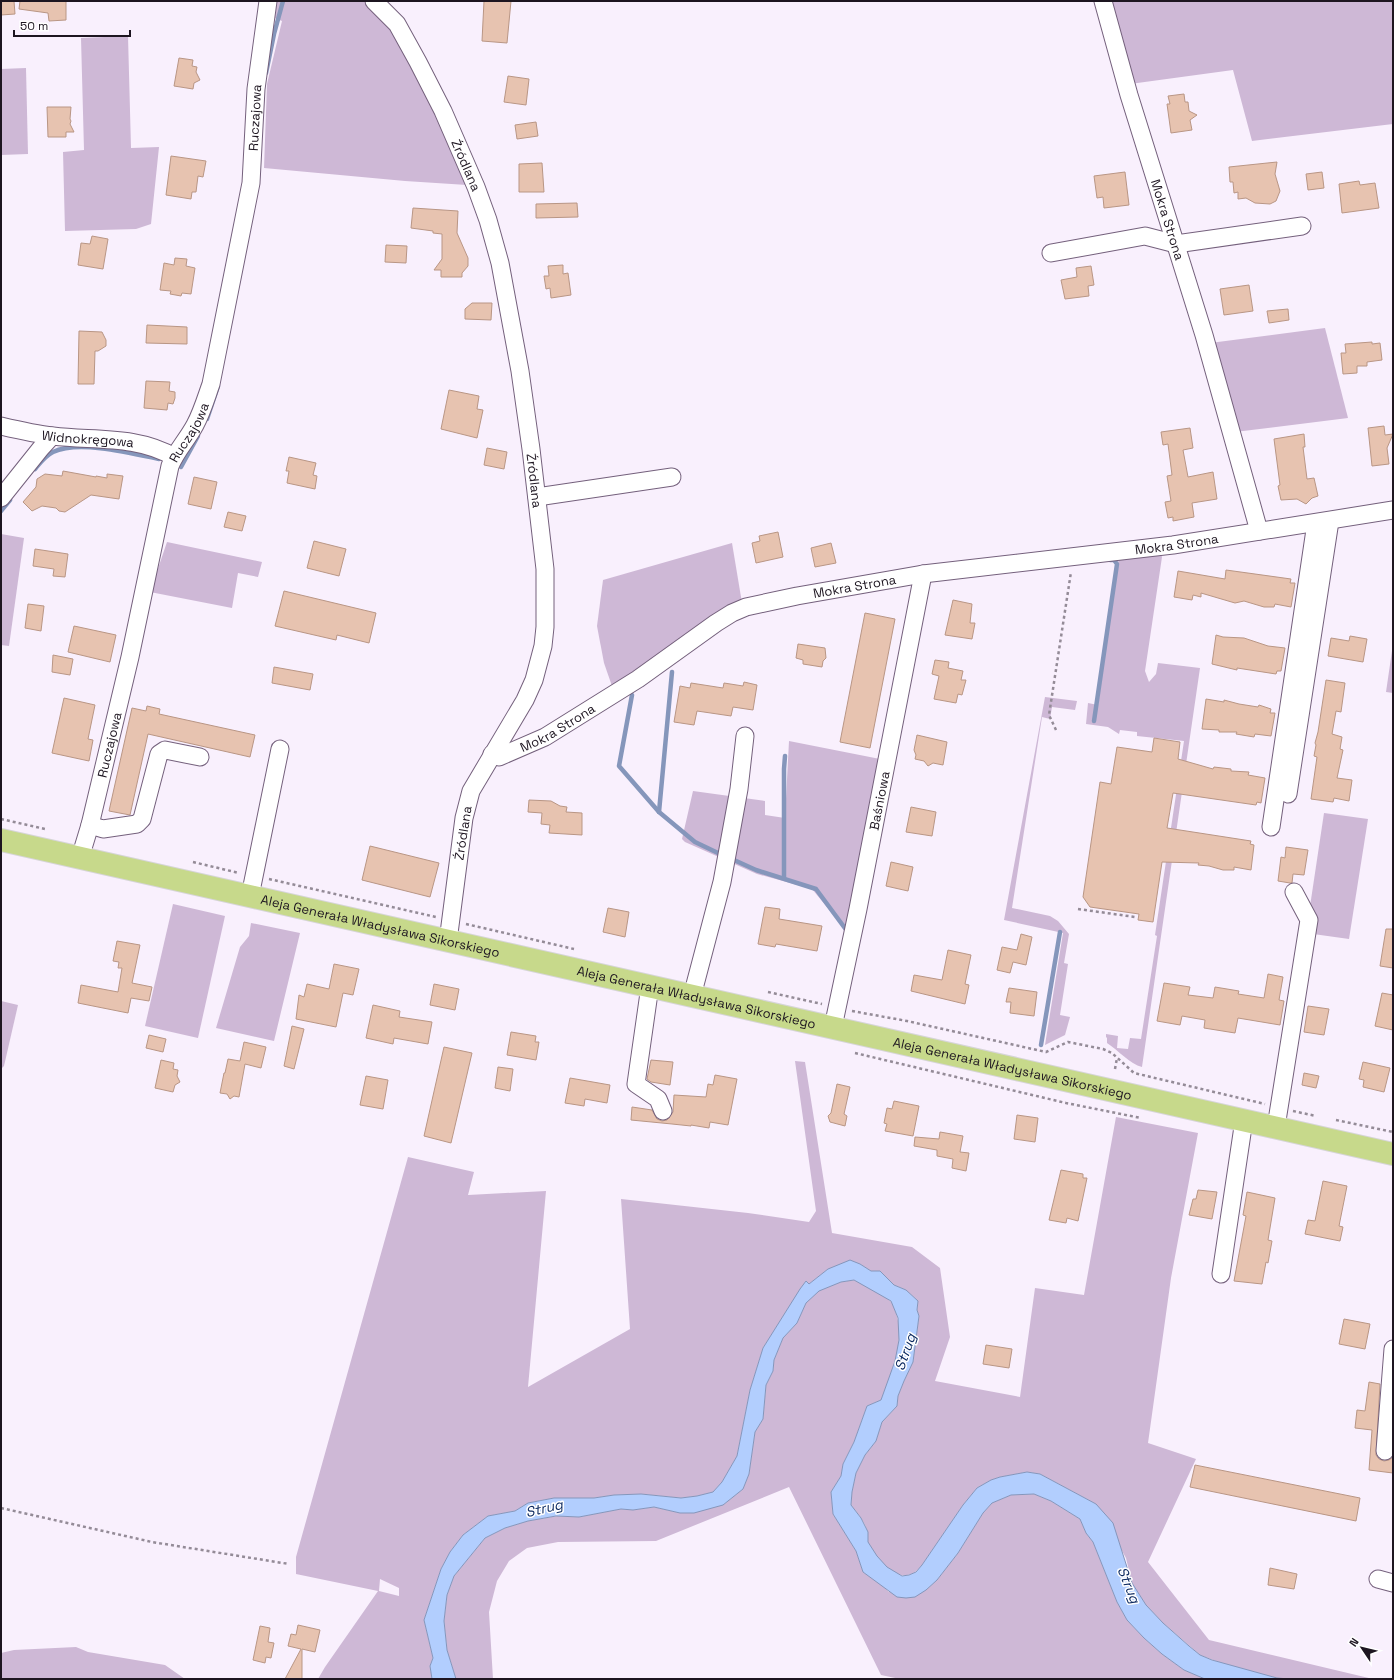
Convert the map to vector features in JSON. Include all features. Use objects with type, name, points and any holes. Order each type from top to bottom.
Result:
[{"type":"main road","name":"Aleja Generała Władysława Sikorskiego","points":[[1,840],[80,858],[252,886],[449,931],[692,996],[835,1017],[1244,1120],[1278,1117],[1393,1154]]},
{"type":"street","name":"Ruczajowa","points":[[80,858],[90,825],[130,657],[174,457],[195,426],[211,384],[251,183],[256,89],[268,1]]},
{"type":"street","name":"Źródlana","points":[[374,1],[397,24]]},
{"type":"street","name":"Źródlana","points":[[386,1],[387,7],[443,111],[476,187],[488,220],[500,263],[510,315],[530,441],[545,569],[546,606],[543,646],[534,680],[525,700],[471,791],[467,802],[449,931]]},
{"type":"street","name":"Mokra Strona","points":[[1103,1],[1129,95],[1204,335],[1259,531]]},
{"type":"street","points":[[1051,254],[1145,236],[1176,244],[1302,226]]},
{"type":"street","name":"Widnokręgowa","points":[[1,426],[52,436],[124,441],[164,451],[174,457]]},
{"type":"street","points":[[1,498],[52,436]]},
{"type":"street","points":[[537,497],[672,477]]},
{"type":"street","name":"Mokra Strona","points":[[492,754],[498,757],[545,737],[638,679],[716,623],[739,610],[797,596],[923,574],[1172,545],[1393,510]]},
{"type":"street","points":[[1288,794],[1323,522]]},
{"type":"street","points":[[1271,826],[1323,522]]},
{"type":"street","name":"Baśniowa","points":[[835,1017],[858,909],[923,574]]},
{"type":"street","points":[[692,996],[722,882],[739,789],[745,736]]},
{"type":"street","points":[[252,886],[280,749]]},
{"type":"street","points":[[90,825],[103,829],[137,824],[142,819],[159,754],[165,750],[200,757]]},
{"type":"street","points":[[1278,1117],[1309,920],[1294,892]]},
{"type":"street","points":[[650,986],[636,1084],[658,1099],[663,1111]]},
{"type":"street","points":[[1221,1274],[1244,1120]]},
{"type":"street","points":[[1385,1452],[1393,1349]]},
{"type":"path","points":[[1056,730],[1049,715],[1074,557]]},
{"type":"path","points":[[1,819],[51,830]]},
{"type":"path","points":[[193,862],[252,886],[449,931],[581,950]]},
{"type":"path","points":[[1078,908],[1135,917]]},
{"type":"path","points":[[763,991],[835,1017],[907,1020],[1046,1052],[1068,1042],[1106,1050],[1117,1057],[1134,1073],[1149,1078],[1278,1117],[1323,1118]]},
{"type":"path","points":[[1114,1069],[1117,1057]]},
{"type":"path","points":[[1330,1119],[1393,1132]]},
{"type":"path","points":[[1,1508],[152,1542],[289,1564]]},
{"type":"shaded area","points":[[274,1],[364,1],[388,25],[435,107],[467,185],[264,168],[267,84],[282,21],[272,17]]},
{"type":"shaded area","points":[[1108,1],[1393,1],[1393,124],[1252,141],[1233,70],[1130,84]]},
{"type":"shaded area","points":[[128,36],[131,148],[159,147],[151,224],[136,229],[65,231],[63,152],[84,150],[81,38]]},
{"type":"shaded area","points":[[26,68],[28,154],[1,155],[1,69]]},
{"type":"shaded area","points":[[1325,328],[1348,418],[1235,432],[1210,343]]},
{"type":"shaded area","points":[[1,534],[24,538],[9,646],[1,645]]},
{"type":"shaded area","points":[[167,542],[262,562],[258,577],[238,573],[232,608],[150,592]]},
{"type":"shaded area","points":[[732,543],[742,603],[613,689],[604,663],[597,626],[603,580]]},
{"type":"shaded area","points":[[1161,554],[1162,557],[1145,671],[1149,682],[1156,674],[1158,663],[1200,668],[1142,1067],[1129,1060],[1107,1043],[1106,1034],[1118,1036],[1117,1048],[1128,1049],[1130,1038],[1141,1039],[1184,741],[1137,736],[1137,732],[1120,730],[1119,734],[1108,727],[1086,724],[1088,703],[1098,705],[1119,556]]},
{"type":"shaded area","points":[[1393,644],[1393,693],[1386,692]]},
{"type":"shaded area","points":[[1045,697],[1077,701],[1075,710],[1052,707],[1050,719],[1042,717],[1012,908],[1050,916],[1058,921],[1069,934],[1064,963],[1068,964],[1060,1015],[1070,1017],[1065,1035],[1045,1045],[1063,933],[1004,920]]},
{"type":"shaded area","points":[[789,741],[880,759],[846,930],[812,889],[757,874],[685,842],[682,839],[693,791],[765,801],[765,815],[785,818]]},
{"type":"shaded area","points":[[1324,813],[1368,819],[1349,939],[1306,933]]},
{"type":"shaded area","points":[[173,904],[225,916],[198,1038],[145,1026]]},
{"type":"shaded area","points":[[251,923],[300,933],[274,1041],[216,1028],[240,947],[249,936]]},
{"type":"shaded area","points":[[1,1001],[18,1005],[4,1066],[1,1069]]},
{"type":"shaded area","points":[[795,1061],[805,1062],[832,1233],[912,1247],[940,1268],[950,1337],[935,1381],[1020,1397],[1035,1288],[1084,1295],[1116,1117],[1198,1133],[1171,1278],[1148,1443],[1196,1459],[1148,1562],[1209,1640],[1373,1679],[1277,1678],[1229,1666],[1200,1655],[1163,1623],[1146,1605],[1132,1583],[1126,1558],[1096,1504],[1040,1474],[1027,1472],[1000,1477],[977,1488],[963,1505],[922,1565],[914,1573],[901,1575],[890,1570],[879,1560],[868,1544],[866,1527],[851,1505],[852,1492],[856,1473],[865,1455],[876,1441],[882,1422],[897,1406],[898,1396],[913,1362],[919,1316],[917,1310],[918,1301],[906,1290],[894,1285],[880,1271],[871,1271],[860,1264],[828,1269],[809,1284],[806,1281],[763,1348],[750,1390],[737,1456],[722,1482],[713,1492],[681,1498],[641,1494],[614,1495],[594,1498],[554,1498],[528,1503],[515,1511],[488,1516],[463,1535],[450,1552],[441,1569],[424,1620],[433,1658],[430,1666],[432,1679],[318,1679],[378,1591],[296,1574],[296,1557],[408,1157],[474,1172],[468,1195],[546,1191],[528,1387],[630,1329],[621,1199],[748,1213],[809,1222],[816,1211]],"holes":[[[380,1579],[399,1588],[399,1596],[379,1591]]]},
{"type":"shaded area","points":[[854,1280],[877,1291],[891,1302],[898,1319],[899,1331],[899,1342],[894,1366],[881,1400],[867,1406],[854,1442],[843,1464],[841,1476],[831,1492],[833,1514],[856,1551],[863,1572],[889,1592],[926,1590],[937,1580],[958,1553],[983,1513],[992,1503],[1011,1495],[1034,1494],[1051,1501],[1080,1519],[1086,1533],[1093,1542],[1117,1602],[1127,1620],[1162,1654],[1184,1670],[1205,1679],[900,1679],[881,1675],[789,1487],[656,1541],[558,1542],[527,1548],[509,1561],[497,1581],[489,1612],[493,1679],[456,1679],[447,1650],[444,1621],[447,1595],[454,1576],[485,1538],[505,1528],[528,1521],[557,1516],[579,1517],[621,1509],[633,1510],[654,1507],[680,1513],[723,1505],[743,1489],[749,1474],[755,1432],[763,1419],[766,1385],[773,1371],[774,1360],[783,1338],[797,1323],[806,1303],[819,1290],[841,1282]]},
{"type":"shaded area","points":[[76,1647],[88,1652],[165,1665],[185,1679],[1,1679],[1,1653],[14,1650]]},
{"type":"water","name":"Strug","points":[[850,1260],[871,1271],[880,1271],[894,1285],[906,1290],[918,1301],[917,1310],[919,1316],[913,1362],[898,1396],[897,1406],[882,1422],[876,1441],[865,1455],[856,1473],[852,1492],[851,1505],[861,1518],[868,1532],[868,1542],[877,1556],[887,1567],[902,1576],[916,1572],[963,1505],[977,1488],[1000,1477],[1027,1472],[1040,1474],[1096,1504],[1113,1523],[1132,1583],[1146,1605],[1163,1623],[1189,1646],[1200,1655],[1212,1660],[1277,1678],[1289,1679],[1205,1679],[1184,1670],[1162,1654],[1127,1620],[1117,1602],[1093,1542],[1086,1533],[1080,1519],[1051,1501],[1034,1494],[1011,1495],[992,1503],[983,1513],[958,1553],[937,1580],[915,1597],[897,1597],[863,1572],[856,1551],[833,1514],[831,1492],[841,1476],[843,1464],[854,1442],[867,1406],[881,1400],[895,1361],[899,1340],[898,1318],[891,1301],[854,1280],[841,1282],[819,1291],[806,1303],[797,1323],[783,1338],[774,1360],[773,1371],[766,1385],[763,1419],[755,1432],[749,1474],[743,1489],[723,1505],[694,1513],[680,1513],[654,1507],[633,1510],[621,1509],[579,1517],[556,1516],[528,1521],[505,1528],[485,1538],[454,1576],[447,1595],[444,1621],[447,1650],[456,1679],[432,1679],[430,1666],[433,1658],[424,1620],[441,1569],[450,1552],[463,1535],[488,1516],[515,1511],[528,1503],[554,1498],[594,1498],[614,1495],[641,1494],[681,1498],[713,1492],[722,1482],[737,1456],[750,1390],[763,1348],[806,1281],[809,1284],[828,1269]]},
{"type":"building","points":[[1,1],[14,1],[15,14],[1,15]]},
{"type":"building","points":[[20,1],[66,1],[66,20],[49,21],[48,13],[19,9]]},
{"type":"building","points":[[484,1],[511,1],[507,43],[482,41]]},
{"type":"building","points":[[179,58],[193,60],[192,66],[197,67],[196,72],[200,80],[194,83],[193,89],[174,86]]},
{"type":"building","points":[[508,76],[529,79],[526,105],[504,102]]},
{"type":"building","points":[[1184,94],[1185,102],[1188,102],[1189,111],[1197,115],[1190,120],[1192,130],[1171,133],[1167,104],[1170,104],[1168,96]]},
{"type":"building","points":[[47,107],[71,107],[70,124],[74,132],[66,132],[66,137],[48,137]]},
{"type":"building","points":[[536,122],[538,136],[517,139],[515,125]]},
{"type":"building","points":[[171,156],[206,161],[203,177],[198,176],[196,192],[192,192],[191,199],[166,195]]},
{"type":"building","points":[[1277,162],[1275,174],[1280,191],[1276,201],[1270,204],[1255,203],[1246,198],[1238,199],[1238,192],[1234,193],[1233,182],[1230,182],[1229,167]]},
{"type":"building","points":[[542,163],[544,192],[519,192],[519,164]]},
{"type":"building","points":[[1125,172],[1129,205],[1104,208],[1103,197],[1097,198],[1094,176]]},
{"type":"building","points":[[1322,172],[1324,188],[1308,190],[1306,174]]},
{"type":"building","points":[[1359,181],[1360,185],[1375,183],[1379,208],[1342,213],[1339,184]]},
{"type":"building","points":[[577,203],[578,217],[536,218],[536,204]]},
{"type":"building","points":[[413,208],[458,211],[457,233],[468,258],[468,266],[462,273],[462,277],[441,277],[441,270],[434,270],[442,259],[442,234],[433,233],[433,231],[411,228]]},
{"type":"building","points":[[92,236],[108,239],[103,269],[78,265],[81,243],[90,244]]},
{"type":"building","points":[[386,245],[407,246],[406,263],[385,262]]},
{"type":"building","points":[[175,258],[187,259],[186,266],[195,268],[191,294],[182,293],[181,296],[170,294],[171,291],[160,290],[164,263],[174,265]]},
{"type":"building","points":[[563,265],[563,274],[568,273],[571,295],[551,298],[550,288],[546,289],[544,276],[549,276],[548,266]]},
{"type":"building","points":[[1091,266],[1094,285],[1088,286],[1089,296],[1065,299],[1061,280],[1077,277],[1076,268]]},
{"type":"building","points":[[1249,285],[1253,311],[1224,315],[1220,289]]},
{"type":"building","points":[[472,303],[492,303],[491,320],[465,319],[465,309]]},
{"type":"building","points":[[1288,309],[1289,320],[1269,323],[1267,311]]},
{"type":"building","points":[[147,325],[187,327],[187,344],[146,343]]},
{"type":"building","points":[[79,331],[102,332],[106,340],[106,346],[98,351],[95,351],[94,384],[78,384]]},
{"type":"building","points":[[1372,342],[1372,344],[1380,343],[1382,360],[1367,362],[1367,366],[1357,366],[1357,373],[1343,374],[1341,353],[1346,353],[1345,344]]},
{"type":"building","points":[[146,381],[170,382],[169,391],[175,392],[175,398],[173,404],[168,403],[167,410],[144,408]]},
{"type":"building","points":[[449,390],[479,396],[477,409],[483,410],[477,438],[441,429]]},
{"type":"building","points":[[1384,426],[1385,435],[1393,434],[1387,448],[1389,464],[1372,466],[1368,428]]},
{"type":"building","points":[[1190,428],[1193,448],[1183,450],[1188,477],[1213,472],[1217,499],[1192,503],[1194,517],[1173,521],[1173,517],[1168,518],[1165,502],[1171,501],[1167,476],[1172,475],[1168,444],[1163,445],[1161,432]]},
{"type":"building","points":[[1304,434],[1305,447],[1303,447],[1307,479],[1314,478],[1318,496],[1312,498],[1306,504],[1297,499],[1281,500],[1278,486],[1280,485],[1274,439]]},
{"type":"building","points":[[487,448],[507,452],[504,469],[484,465]]},
{"type":"building","points":[[289,457],[316,463],[313,475],[317,476],[315,489],[287,483],[289,471],[286,471]]},
{"type":"building","points":[[63,471],[107,478],[107,474],[123,476],[119,499],[91,495],[65,512],[59,511],[56,508],[42,506],[32,511],[23,502],[36,487],[37,479],[45,474],[62,476]]},
{"type":"building","points":[[194,477],[217,482],[211,509],[188,504]]},
{"type":"building","points":[[228,512],[246,516],[242,531],[224,527]]},
{"type":"building","points":[[778,532],[783,557],[756,563],[752,543],[760,541],[759,536]]},
{"type":"building","points":[[314,541],[346,549],[339,576],[307,568]]},
{"type":"building","points":[[831,543],[836,563],[815,567],[811,548]]},
{"type":"building","points":[[35,549],[68,554],[65,577],[53,576],[54,569],[33,566]]},
{"type":"building","points":[[1226,570],[1291,579],[1290,583],[1295,583],[1291,607],[1275,604],[1274,607],[1264,607],[1244,601],[1235,603],[1201,593],[1201,597],[1193,595],[1192,600],[1174,597],[1178,571],[1225,579]]},
{"type":"building","points":[[284,591],[376,613],[369,643],[337,635],[336,640],[275,626]]},
{"type":"building","points":[[953,600],[972,604],[970,623],[975,623],[972,639],[945,635]]},
{"type":"building","points":[[28,604],[44,606],[41,631],[25,628]]},
{"type":"building","points":[[865,613],[895,619],[870,748],[840,742]]},
{"type":"building","points":[[74,626],[116,635],[110,662],[68,652]]},
{"type":"building","points":[[1216,635],[1223,637],[1244,638],[1268,646],[1285,648],[1281,671],[1277,671],[1276,674],[1237,668],[1237,670],[1212,664]]},
{"type":"building","points":[[1350,636],[1367,639],[1363,662],[1328,656],[1331,638],[1349,641]]},
{"type":"building","points":[[798,644],[825,648],[826,658],[823,661],[822,667],[803,664],[803,660],[796,658]]},
{"type":"building","points":[[53,655],[73,659],[70,675],[52,672]]},
{"type":"building","points":[[935,660],[949,662],[948,668],[963,671],[961,680],[966,680],[962,695],[958,694],[956,703],[934,699],[939,676],[932,674]]},
{"type":"building","points":[[274,667],[313,674],[310,690],[272,683]]},
{"type":"building","points":[[1326,680],[1345,683],[1341,712],[1336,711],[1332,734],[1342,737],[1340,749],[1343,750],[1337,778],[1352,780],[1349,801],[1334,798],[1333,802],[1311,799],[1317,757],[1314,756],[1315,743]]},
{"type":"building","points":[[744,682],[757,685],[753,710],[733,707],[731,716],[697,711],[694,725],[674,722],[680,686],[690,688],[691,683],[723,688],[724,683],[743,686]]},
{"type":"building","points":[[64,698],[95,705],[88,739],[93,740],[89,761],[52,753]]},
{"type":"building","points":[[1206,699],[1224,702],[1224,700],[1258,707],[1259,705],[1271,709],[1270,713],[1275,713],[1271,736],[1255,734],[1254,737],[1236,734],[1237,732],[1219,732],[1219,730],[1202,729]]},
{"type":"building","points":[[147,706],[160,709],[159,714],[255,735],[250,757],[148,734],[130,815],[109,811],[132,708],[146,711]]},
{"type":"building","points":[[917,735],[947,742],[943,765],[933,763],[928,766],[924,761],[915,759],[916,755],[914,750]]},
{"type":"building","points":[[1154,738],[1180,742],[1178,759],[1213,769],[1214,767],[1231,769],[1231,771],[1249,772],[1248,775],[1265,778],[1261,803],[1257,802],[1256,805],[1173,793],[1167,828],[1251,841],[1250,844],[1254,845],[1251,870],[1234,867],[1234,870],[1223,870],[1198,865],[1199,863],[1162,862],[1153,922],[1138,920],[1139,914],[1090,907],[1083,897],[1100,782],[1111,784],[1117,747],[1152,752]]},
{"type":"building","points":[[529,800],[551,801],[560,806],[567,807],[566,812],[582,813],[582,835],[549,833],[550,825],[541,824],[542,813],[528,812]]},
{"type":"building","points":[[911,807],[936,812],[932,836],[906,832]]},
{"type":"building","points":[[370,846],[439,863],[430,897],[362,880]]},
{"type":"building","points":[[1286,847],[1308,850],[1304,875],[1293,874],[1292,883],[1278,881],[1281,857],[1285,858]]},
{"type":"building","points":[[891,862],[913,867],[908,891],[886,886]]},
{"type":"building","points":[[765,907],[780,909],[779,919],[822,926],[817,951],[776,944],[775,947],[758,944]]},
{"type":"building","points":[[608,908],[629,912],[625,937],[603,932]]},
{"type":"building","points":[[1386,929],[1393,929],[1393,968],[1380,966]]},
{"type":"building","points":[[1021,934],[1032,937],[1026,965],[1013,962],[1010,973],[997,970],[1002,947],[1017,950]]},
{"type":"building","points":[[117,941],[140,945],[132,983],[152,987],[149,1001],[131,998],[128,1013],[78,1003],[81,985],[118,992],[122,968],[118,968],[119,962],[113,961]]},
{"type":"building","points":[[948,950],[971,955],[965,984],[969,985],[965,1004],[911,991],[914,975],[942,980]]},
{"type":"building","points":[[334,964],[359,969],[353,995],[343,993],[336,1027],[296,1019],[299,995],[304,997],[307,984],[329,989]]},
{"type":"building","points":[[1268,974],[1283,977],[1279,1000],[1284,1001],[1280,1025],[1238,1018],[1235,1033],[1204,1028],[1205,1020],[1182,1016],[1180,1025],[1157,1021],[1164,983],[1190,987],[1188,995],[1213,998],[1215,987],[1239,991],[1238,994],[1264,998]]},
{"type":"building","points":[[434,984],[459,989],[455,1010],[430,1005]]},
{"type":"building","points":[[1009,988],[1037,992],[1034,1016],[1010,1013],[1011,1002],[1006,1002]]},
{"type":"building","points":[[1382,993],[1393,995],[1393,1030],[1375,1026]]},
{"type":"building","points":[[373,1005],[400,1011],[399,1017],[432,1022],[428,1044],[394,1038],[393,1044],[366,1038]]},
{"type":"building","points":[[1308,1006],[1329,1009],[1324,1035],[1304,1032]]},
{"type":"building","points":[[292,1026],[304,1029],[294,1069],[284,1066]]},
{"type":"building","points":[[511,1032],[536,1036],[535,1042],[539,1042],[536,1060],[507,1055]]},
{"type":"building","points":[[149,1035],[166,1039],[163,1052],[146,1048]]},
{"type":"building","points":[[244,1042],[266,1047],[261,1068],[245,1064],[239,1097],[234,1096],[230,1099],[227,1094],[220,1093],[224,1073],[228,1059],[240,1061]]},
{"type":"building","points":[[444,1047],[472,1053],[451,1143],[424,1136]]},
{"type":"building","points":[[161,1060],[174,1063],[173,1069],[178,1070],[177,1076],[180,1082],[175,1085],[173,1092],[155,1088]]},
{"type":"building","points":[[651,1060],[673,1062],[670,1085],[651,1082],[647,1079]]},
{"type":"building","points":[[1363,1062],[1390,1068],[1384,1092],[1363,1087],[1364,1080],[1359,1079]]},
{"type":"building","points":[[498,1067],[513,1069],[510,1091],[495,1088]]},
{"type":"building","points":[[1304,1073],[1319,1076],[1316,1088],[1302,1085]]},
{"type":"building","points":[[715,1075],[737,1079],[728,1125],[710,1122],[709,1128],[631,1120],[632,1107],[652,1110],[657,1119],[662,1121],[667,1120],[673,1112],[674,1095],[706,1097],[708,1084],[713,1085]]},
{"type":"building","points":[[366,1076],[388,1080],[383,1109],[360,1105]]},
{"type":"building","points":[[570,1078],[610,1085],[607,1103],[585,1099],[584,1106],[565,1103]]},
{"type":"building","points":[[837,1084],[850,1087],[844,1114],[847,1116],[845,1126],[830,1122],[828,1116],[831,1113]]},
{"type":"building","points":[[894,1101],[919,1106],[913,1136],[885,1131],[887,1124],[884,1123],[887,1108],[892,1109]]},
{"type":"building","points":[[1017,1115],[1038,1118],[1035,1142],[1014,1139]]},
{"type":"building","points":[[940,1132],[963,1136],[960,1152],[969,1153],[966,1171],[952,1168],[953,1159],[937,1156],[937,1150],[914,1146],[915,1137],[939,1139]]},
{"type":"building","points":[[1061,1170],[1083,1174],[1083,1178],[1087,1178],[1078,1221],[1067,1218],[1066,1223],[1049,1220]]},
{"type":"building","points":[[1323,1181],[1347,1186],[1339,1226],[1343,1227],[1340,1241],[1305,1234],[1308,1220],[1315,1221]]},
{"type":"building","points":[[1198,1190],[1217,1192],[1212,1219],[1189,1215],[1193,1199],[1196,1199]]},
{"type":"building","points":[[1247,1192],[1275,1198],[1268,1240],[1272,1241],[1262,1284],[1234,1281],[1246,1216],[1243,1215]]},
{"type":"building","points":[[1344,1319],[1370,1324],[1365,1349],[1339,1344]]},
{"type":"building","points":[[986,1345],[1012,1349],[1009,1368],[983,1364]]},
{"type":"building","points":[[1369,1382],[1380,1384],[1376,1455],[1379,1459],[1384,1461],[1393,1457],[1393,1473],[1369,1470],[1372,1430],[1355,1428],[1357,1410],[1365,1411]]},
{"type":"building","points":[[1195,1465],[1360,1498],[1356,1521],[1190,1487]]},
{"type":"building","points":[[1270,1568],[1297,1574],[1294,1589],[1268,1585]]},
{"type":"building","points":[[298,1625],[320,1630],[315,1652],[302,1649],[302,1679],[285,1679],[301,1649],[288,1646],[291,1634],[296,1635]]},
{"type":"building","points":[[260,1626],[270,1628],[268,1642],[274,1643],[271,1658],[266,1657],[265,1663],[253,1660]]},
{"type":"waterway","points":[[266,73],[283,1]]},
{"type":"waterway","points":[[207,419],[218,386]]},
{"type":"waterway","points":[[181,467],[198,436]]},
{"type":"waterway","points":[[35,469],[53,452],[77,447],[105,449],[159,459]]},
{"type":"waterway","points":[[1,511],[10,500]]},
{"type":"waterway","points":[[1094,721],[1117,564],[1114,560],[1110,560]]},
{"type":"waterway","points":[[659,812],[672,672]]},
{"type":"waterway","points":[[632,695],[619,766],[659,812],[695,842],[718,853]]},
{"type":"waterway","points":[[784,878],[785,756]]},
{"type":"waterway","points":[[734,860],[756,870],[816,889],[847,931]]},
{"type":"waterway","points":[[1041,1045],[1060,932]]}]
